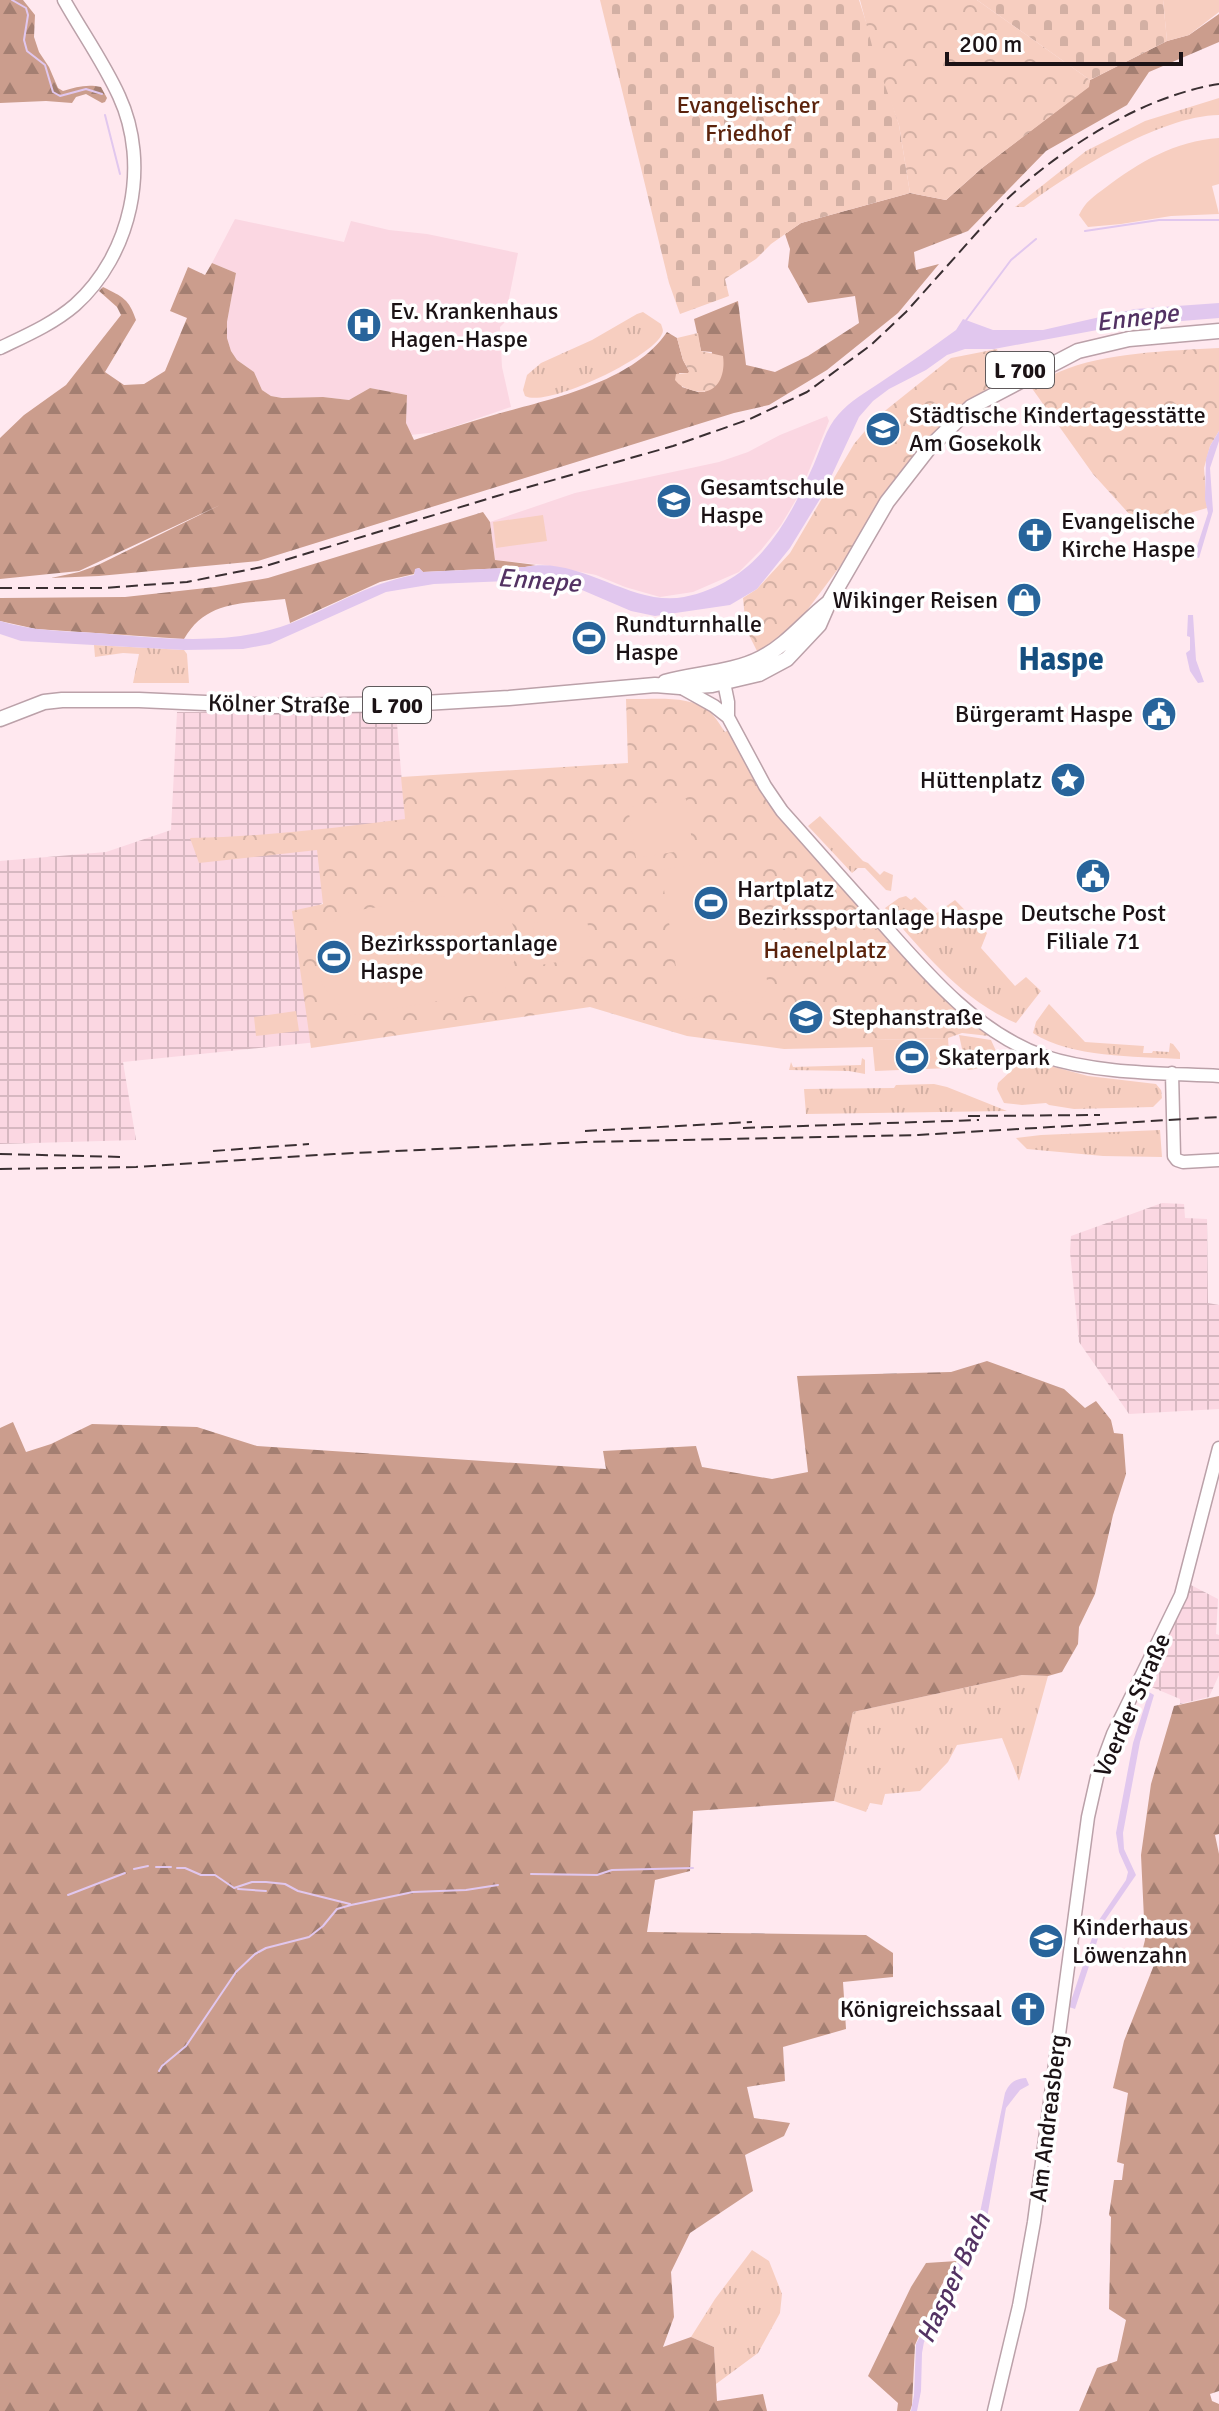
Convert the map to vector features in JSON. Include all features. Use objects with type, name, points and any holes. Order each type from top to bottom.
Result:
[{"type":"main road","points":[[0,348],[67,312],[85,295],[111,260],[131,206],[134,176],[131,140],[120,98],[64,0]]},
{"type":"main road","name":"Kölner Straße","points":[[0,719],[44,702],[62,700],[274,706],[397,705],[655,685],[680,687],[759,674],[773,668],[794,643],[819,625],[872,525],[906,475],[929,448],[1000,381],[1049,359],[1129,339],[1219,331]]},
{"type":"main road","name":"Kölner Straße","points":[[655,685],[687,675],[720,679]]},
{"type":"main road","points":[[720,679],[723,713],[782,811],[952,998],[1012,1041],[1043,1056],[1088,1066],[1219,1076]]},
{"type":"main road","name":"L 700","points":[[680,687],[723,713]]},
{"type":"main road","points":[[1172,1073],[1174,1156],[1183,1162],[1219,1160]]},
{"type":"main road","name":"Voerder Straße","points":[[1067,1967],[1084,1834],[1097,1777],[1126,1704],[1181,1595],[1219,1448]]},
{"type":"main road","name":"Am Andreasberg","points":[[994,2411],[1034,2222],[1067,1967]]},
{"type":"shaded area","name":"Ev. Krankenhaus Hagen-Haspe","points":[[235,219],[344,242],[351,221],[518,253],[504,323],[500,327],[502,367],[511,407],[438,432],[410,435],[406,423],[407,395],[370,388],[349,400],[282,398],[262,390],[254,372],[237,360],[227,338],[236,273],[212,263]]},
{"type":"shaded area","name":"Gesamtschule Haspe","points":[[827,416],[829,421],[800,493],[781,525],[739,572],[693,592],[660,597],[596,575],[495,560],[490,522],[575,493],[719,462]]},
{"type":"shaded area","points":[[177,712],[396,712],[406,829],[330,898],[296,920],[318,1042],[123,1062],[136,1140],[0,1144],[0,861],[106,852],[171,830]]},
{"type":"shaded area","points":[[1162,1203],[1184,1204],[1185,1218],[1207,1219],[1208,1303],[1219,1305],[1219,1409],[1129,1414],[1079,1342],[1071,1236]]},
{"type":"shaded area","points":[[1189,1584],[1218,1599],[1216,1634],[1219,1635],[1219,1675],[1209,1697],[1180,1704],[1180,1699],[1142,1683]]},
{"type":"green space","points":[[0,0],[23,0],[35,15],[34,37],[58,88],[63,91],[82,86],[101,87],[107,98],[105,102],[86,94],[76,97],[72,103],[0,103]]},
{"type":"green space","name":"Evangelischer Friedhof","points":[[600,0],[859,0],[899,125],[910,193],[801,223],[725,279],[729,296],[680,314],[669,283]]},
{"type":"green space","points":[[860,0],[977,0],[1090,80],[1089,87],[982,168],[946,200],[910,193],[899,125],[875,57]]},
{"type":"green space","points":[[977,0],[1163,0],[1167,41],[1090,80]]},
{"type":"green space","points":[[1163,0],[1219,0],[1219,12],[1189,35],[1167,41]]},
{"type":"green space","points":[[1219,14],[1219,42],[1149,72],[1127,105],[1046,151],[968,231],[914,252],[916,270],[939,264],[898,313],[827,370],[769,405],[734,413],[258,561],[51,578],[79,572],[98,565],[220,505],[79,571],[0,579],[0,438],[24,415],[66,385],[121,315],[117,307],[99,291],[103,287],[124,299],[136,320],[105,372],[124,385],[144,384],[165,371],[187,318],[170,311],[188,267],[205,275],[212,263],[236,273],[227,338],[237,360],[254,372],[262,390],[282,398],[349,400],[370,388],[407,395],[406,423],[414,440],[590,386],[634,364],[667,332],[677,338],[689,371],[679,373],[682,387],[705,392],[712,352],[701,351],[694,319],[738,301],[746,365],[775,372],[808,356],[859,323],[855,296],[808,303],[788,267],[790,249],[785,234],[801,223],[910,193],[946,200],[982,168],[1088,87],[1090,80],[1167,41],[1189,35]]},
{"type":"green space","points":[[1219,98],[1219,115],[1195,118],[1144,135],[1066,178],[1024,207],[1015,207],[1086,151],[1145,121]]},
{"type":"green space","points":[[1219,138],[1219,184],[1212,186],[1219,214],[1171,216],[1088,227],[1079,215],[1094,197],[1144,162],[1187,143]]},
{"type":"green space","points":[[643,312],[661,324],[663,332],[652,346],[637,357],[596,379],[554,395],[537,398],[525,396],[523,390],[527,375],[541,363]]},
{"type":"green space","points":[[698,333],[701,351],[723,356],[724,364],[718,384],[700,392],[684,387],[675,380],[676,374],[689,371],[677,338]]},
{"type":"green space","points":[[1219,348],[1219,431],[1210,446],[1204,468],[1207,508],[1141,527],[1093,474],[1031,387],[1059,372],[1096,360]]},
{"type":"green space","points":[[997,349],[1004,374],[929,439],[790,633],[775,644],[757,651],[746,629],[743,598],[757,589],[790,553],[854,444],[876,418],[951,358]]},
{"type":"green space","points":[[483,512],[490,522],[495,560],[536,565],[423,572],[419,568],[414,574],[380,582],[290,623],[285,599],[241,603],[215,610],[193,626],[184,639],[36,629],[0,621],[0,598],[125,597],[268,578]]},
{"type":"green space","points":[[543,515],[547,541],[496,548],[493,522]]},
{"type":"green space","points":[[94,645],[184,650],[189,683],[133,683],[139,654],[95,657]]},
{"type":"green space","name":"Haenelplatz","points":[[626,699],[680,700],[709,711],[725,732],[728,730],[762,788],[842,887],[945,999],[989,1036],[962,1033],[948,1038],[873,1040],[873,1047],[784,1049],[687,1036],[590,1007],[311,1048],[292,911],[323,904],[317,850],[199,863],[190,838],[271,834],[405,819],[401,777],[628,763]]},
{"type":"green space","points":[[686,799],[693,849],[636,858],[628,807]]},
{"type":"green space","points":[[820,816],[880,875],[884,871],[893,875],[891,891],[886,890],[865,868],[858,868],[852,873],[808,826]]},
{"type":"green space","name":"Hartplatz Bezirkssportanlage Haspe","points":[[748,857],[768,987],[760,1002],[745,1004],[733,991],[681,1000],[661,870]]},
{"type":"green space","points":[[466,893],[488,899],[511,921],[517,942],[513,965],[506,979],[506,990],[342,1017],[341,1006],[321,981],[316,954],[319,940],[338,918],[353,911]]},
{"type":"green space","points":[[906,896],[911,900],[915,897],[934,915],[955,900],[987,933],[981,948],[1015,986],[1026,977],[1041,991],[1016,1023],[978,1002],[945,974],[885,908]]},
{"type":"green space","points":[[586,914],[593,956],[540,965],[532,923]]},
{"type":"green space","points":[[1049,1004],[1085,1042],[1144,1046],[1143,1053],[1169,1052],[1170,1043],[1180,1053],[1180,1059],[1104,1054],[1049,1041],[1033,1033],[1036,1022]]},
{"type":"green space","points":[[296,1011],[299,1031],[256,1036],[254,1017]]},
{"type":"green space","points":[[959,1035],[991,1040],[996,1051],[994,1056],[985,1065],[968,1070]]},
{"type":"green space","name":"Skaterpark","points":[[948,1038],[950,1068],[875,1071],[872,1040]]},
{"type":"green space","points":[[862,1058],[865,1060],[865,1074],[789,1070],[791,1062],[793,1067],[861,1065]]},
{"type":"green space","points":[[1023,1060],[1088,1076],[1156,1084],[1162,1098],[1153,1107],[1074,1109],[1046,1103],[1004,1103],[997,1089],[998,1083]]},
{"type":"green space","points":[[934,1084],[1007,1111],[806,1114],[804,1089],[894,1088],[896,1085]]},
{"type":"green space","points":[[1160,1130],[1162,1157],[1103,1156],[1027,1149],[1016,1138],[1041,1135]]},
{"type":"green space","points":[[987,1361],[1064,1389],[1085,1408],[1096,1401],[1111,1420],[1114,1433],[1123,1434],[1126,1474],[1095,1594],[1079,1627],[1078,1644],[1062,1672],[1048,1676],[1022,1675],[853,1712],[834,1801],[693,1811],[690,1871],[655,1880],[647,1932],[866,1935],[893,1953],[893,1977],[843,1982],[846,2029],[783,2047],[785,2081],[747,2087],[754,2118],[790,2123],[784,2136],[745,2155],[753,2191],[690,2233],[671,2272],[674,2317],[663,2347],[691,2337],[714,2347],[717,2401],[763,2394],[767,2411],[0,2411],[0,1428],[13,1422],[26,1452],[92,1424],[197,1427],[257,1446],[606,1469],[603,1451],[696,1446],[702,1467],[772,1479],[808,1472],[797,1376],[951,1372]]},
{"type":"green space","points":[[1022,1675],[1048,1676],[1019,1781],[1002,1738],[957,1745],[948,1762],[920,1791],[885,1794],[882,1805],[870,1803],[866,1812],[834,1801],[853,1712]]},
{"type":"green space","points":[[1219,1696],[1219,1834],[1215,1835],[1219,1854],[1219,2391],[1210,2394],[1212,2401],[1219,2404],[1219,2411],[1079,2411],[1097,2368],[1117,2361],[1126,2320],[1109,2309],[1109,2215],[1114,2180],[1122,2180],[1124,2164],[1117,2162],[1128,2093],[1113,2088],[1124,2041],[1154,1965],[1140,1960],[1145,1940],[1141,1855],[1151,1784],[1174,1706]]},
{"type":"green space","points":[[752,2250],[769,2261],[782,2294],[780,2313],[758,2353],[716,2384],[714,2347],[691,2337]]},
{"type":"green space","points":[[957,2261],[941,2286],[937,2312],[922,2329],[915,2345],[910,2411],[897,2411],[898,2403],[868,2376],[926,2263]]},
{"type":"water","points":[[1219,303],[1219,318],[1119,326],[994,349],[965,349],[947,355],[889,389],[859,417],[823,494],[790,548],[757,589],[730,605],[655,616],[631,611],[582,590],[508,581],[434,584],[386,592],[270,644],[243,649],[184,650],[21,641],[0,634],[0,621],[48,630],[145,637],[194,639],[242,636],[289,624],[365,590],[414,575],[415,569],[419,568],[423,572],[545,565],[586,574],[645,595],[684,597],[731,578],[750,564],[780,529],[838,415],[858,397],[956,330],[963,319],[993,330],[1043,330],[1135,309]]},
{"type":"water","points":[[1219,431],[1210,468],[1213,511],[1199,558],[1194,556],[1208,513],[1205,499],[1206,459]]},
{"type":"water","points":[[1188,615],[1193,615],[1196,660],[1204,682],[1198,683],[1190,671],[1186,653],[1190,650]]},
{"type":"water","points":[[1149,1692],[1154,1695],[1140,1742],[1123,1833],[1124,1849],[1136,1875],[1103,1923],[1075,2009],[1069,2007],[1097,1923],[1126,1880],[1128,1872],[1119,1852],[1116,1833],[1133,1743]]},
{"type":"water","name":"Hasper Bach","points":[[1026,2078],[1029,2085],[1020,2090],[1006,2108],[986,2224],[972,2254],[952,2284],[945,2313],[924,2342],[921,2391],[917,2411],[911,2411],[916,2344],[934,2319],[946,2280],[961,2258],[978,2222],[1005,2093],[1013,2082]]},
{"type":"waterway","points":[[12,0],[26,8],[28,15],[24,40],[27,51],[45,65],[53,92],[60,96],[86,89],[102,94]]},
{"type":"waterway","points":[[105,115],[120,174]]},
{"type":"waterway","name":"Ennepe","points":[[1085,231],[1159,220],[1219,220]]},
{"type":"waterway","name":"Ennepe","points":[[964,323],[1011,260],[1036,239]]},
{"type":"waterway","points":[[134,1869],[148,1866]]},
{"type":"waterway","points":[[156,1867],[171,1867]]},
{"type":"waterway","points":[[177,1868],[201,1875],[215,1875],[234,1888],[252,1882],[285,1884],[298,1891],[350,1904]]},
{"type":"waterway","points":[[531,1874],[597,1875],[612,1870],[693,1868]]},
{"type":"waterway","points":[[68,1895],[125,1873]]},
{"type":"waterway","points":[[159,2071],[186,2046],[236,1972],[255,1954],[266,1948],[309,1937],[337,1909],[413,1892],[498,1885]]},
{"type":"waterway","points":[[238,1889],[266,1891]]},
{"type":"railway","points":[[0,588],[104,588],[187,582],[262,567],[673,446],[750,419],[807,392],[871,345],[906,312],[1007,199],[1053,161],[1133,112],[1190,90],[1219,84]]},
{"type":"railway","points":[[968,1116],[1100,1115]]},
{"type":"railway","points":[[0,1169],[136,1167],[585,1142],[918,1135],[1219,1117]]},
{"type":"railway","points":[[743,1128],[979,1120]]},
{"type":"railway","points":[[585,1131],[752,1122]]},
{"type":"railway","points":[[213,1151],[309,1144]]},
{"type":"railway","points":[[0,1154],[125,1157]]},
{"type":"place","name":"Ev. Krankenhaus Hagen-Haspe","points":[[364,325]]},
{"type":"place","name":"Städtische Kindertagesstätte Am Gosekolk","points":[[883,429]]},
{"type":"place","name":"Gesamtschule Haspe","points":[[674,501]]},
{"type":"place","name":"Evangelische Kirche Haspe","points":[[1035,535]]},
{"type":"place","name":"Wikinger Reisen","points":[[1024,600]]},
{"type":"place","name":"Rundturnhalle Haspe","points":[[589,638]]},
{"type":"place","name":"Bürgeramt Haspe","points":[[1159,714]]},
{"type":"place","name":"Hüttenplatz","points":[[1068,780]]},
{"type":"place","name":"Deutsche Post Filiale 71","points":[[1093,876]]},
{"type":"place","name":"Hartplatz Bezirkssportanlage Haspe","points":[[711,903]]},
{"type":"place","name":"Bezirkssportanlage Haspe","points":[[334,957]]},
{"type":"place","name":"Stephanstraße","points":[[806,1017]]},
{"type":"place","name":"Skaterpark","points":[[912,1057]]},
{"type":"place","name":"Kinderhaus Löwenzahn","points":[[1046,1941]]},
{"type":"place","name":"Königreichssaal","points":[[1028,2009]]},
{"type":"district","name":"Haspe","points":[[1061,659]]}]
